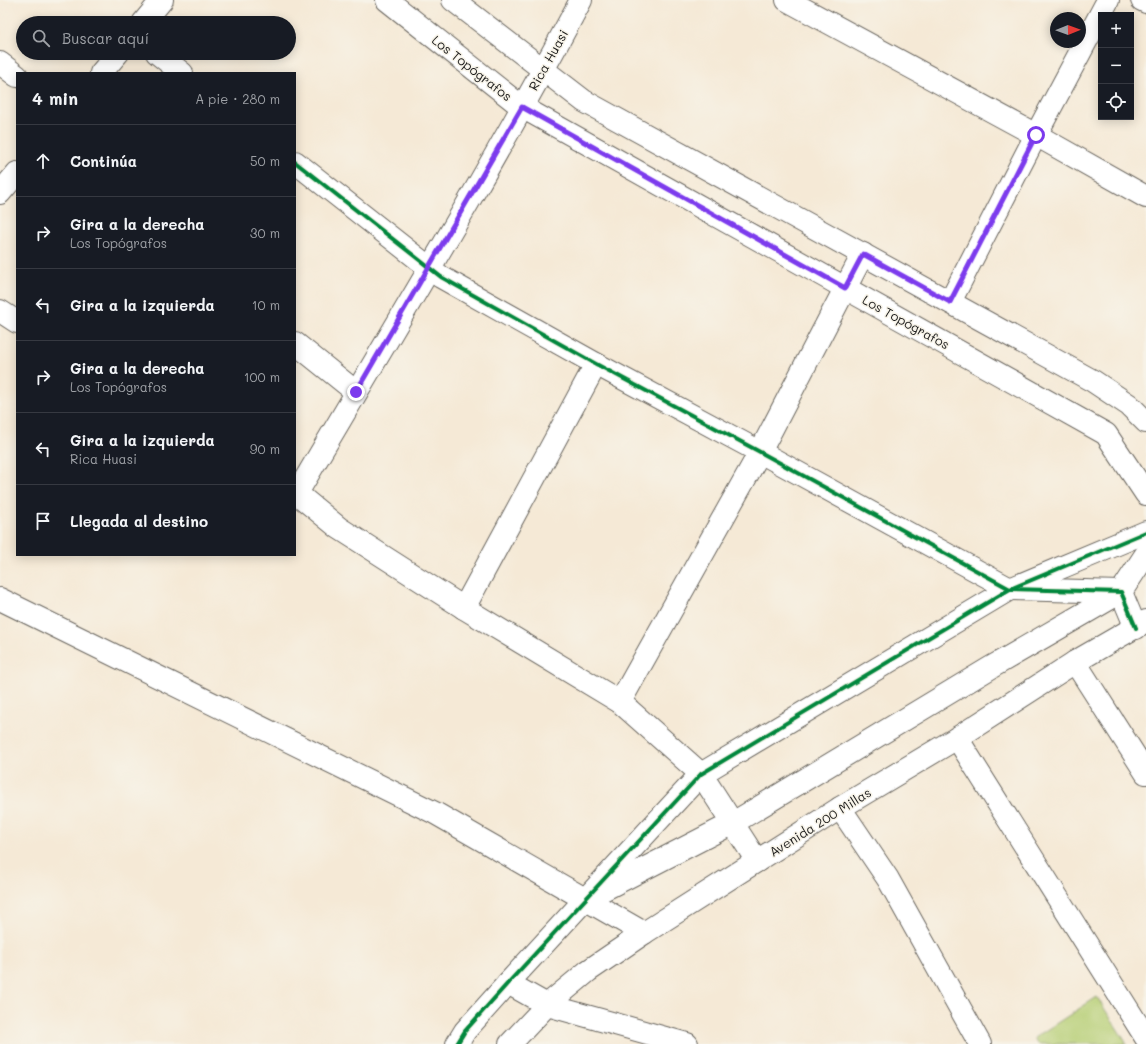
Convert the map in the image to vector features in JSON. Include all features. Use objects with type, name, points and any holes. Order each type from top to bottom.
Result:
[{"type":"street","name":"Los Topógrafos","points":[[387,0],[522,107],[1106,434],[1146,494]]},
{"type":"street","points":[[453,0],[584,101],[1093,381],[1129,405],[1146,422]]},
{"type":"street","name":"Rica Huasi","points":[[296,492],[430,268],[544,70],[581,0]]},
{"type":"street","points":[[787,0],[1036,135],[1146,197]]},
{"type":"street","points":[[950,302],[1036,135],[1108,0]]},
{"type":"street","points":[[1142,0],[1146,2]]},
{"type":"street","points":[[147,16],[156,2]]},
{"type":"street","points":[[102,72],[112,60]]},
{"type":"street","points":[[166,60],[181,72]]},
{"type":"street","points":[[0,63],[16,75]]},
{"type":"street","points":[[296,163],[441,277],[596,364],[1010,589],[1121,592]]},
{"type":"street","points":[[0,193],[16,174]]},
{"type":"street","points":[[620,702],[760,452],[863,254]]},
{"type":"street","points":[[0,311],[16,321]]},
{"type":"street","points":[[296,344],[356,392]]},
{"type":"street","points":[[464,608],[596,364]]},
{"type":"street","points":[[296,492],[339,528],[464,608],[620,702],[701,774],[757,861]]},
{"type":"street","points":[[457,1044],[465,1031],[508,983],[701,774],[1010,589],[1146,532]]},
{"type":"street","points":[[586,899],[733,823],[990,668],[1121,592],[1146,554]]},
{"type":"street","points":[[1121,592],[1141,624]]},
{"type":"street","points":[[0,600],[435,813],[644,933]]},
{"type":"street","name":"Avenida 200 Millas","points":[[510,1044],[547,1005],[588,971],[644,933],[840,808],[957,738],[1075,662],[1141,624]]},
{"type":"street","points":[[1075,662],[1146,773]]},
{"type":"street","points":[[957,738],[1145,1033]]},
{"type":"street","points":[[840,808],[888,879],[980,1044]]},
{"type":"street","points":[[508,983],[547,1005],[687,1044]]},
{"type":"green space","points":[[1097,997],[1127,1044],[1038,1044],[1034,1038]]},
{"type":"cycle path","points":[[296,163],[441,277],[596,364],[1010,589],[1121,592],[1136,628]]},
{"type":"cycle path","points":[[457,1044],[465,1031],[508,983],[701,774],[1010,589],[1146,532]]},
{"type":"route","points":[[356,392],[430,268],[522,107],[845,288],[863,254],[950,302],[1036,135]]}]
